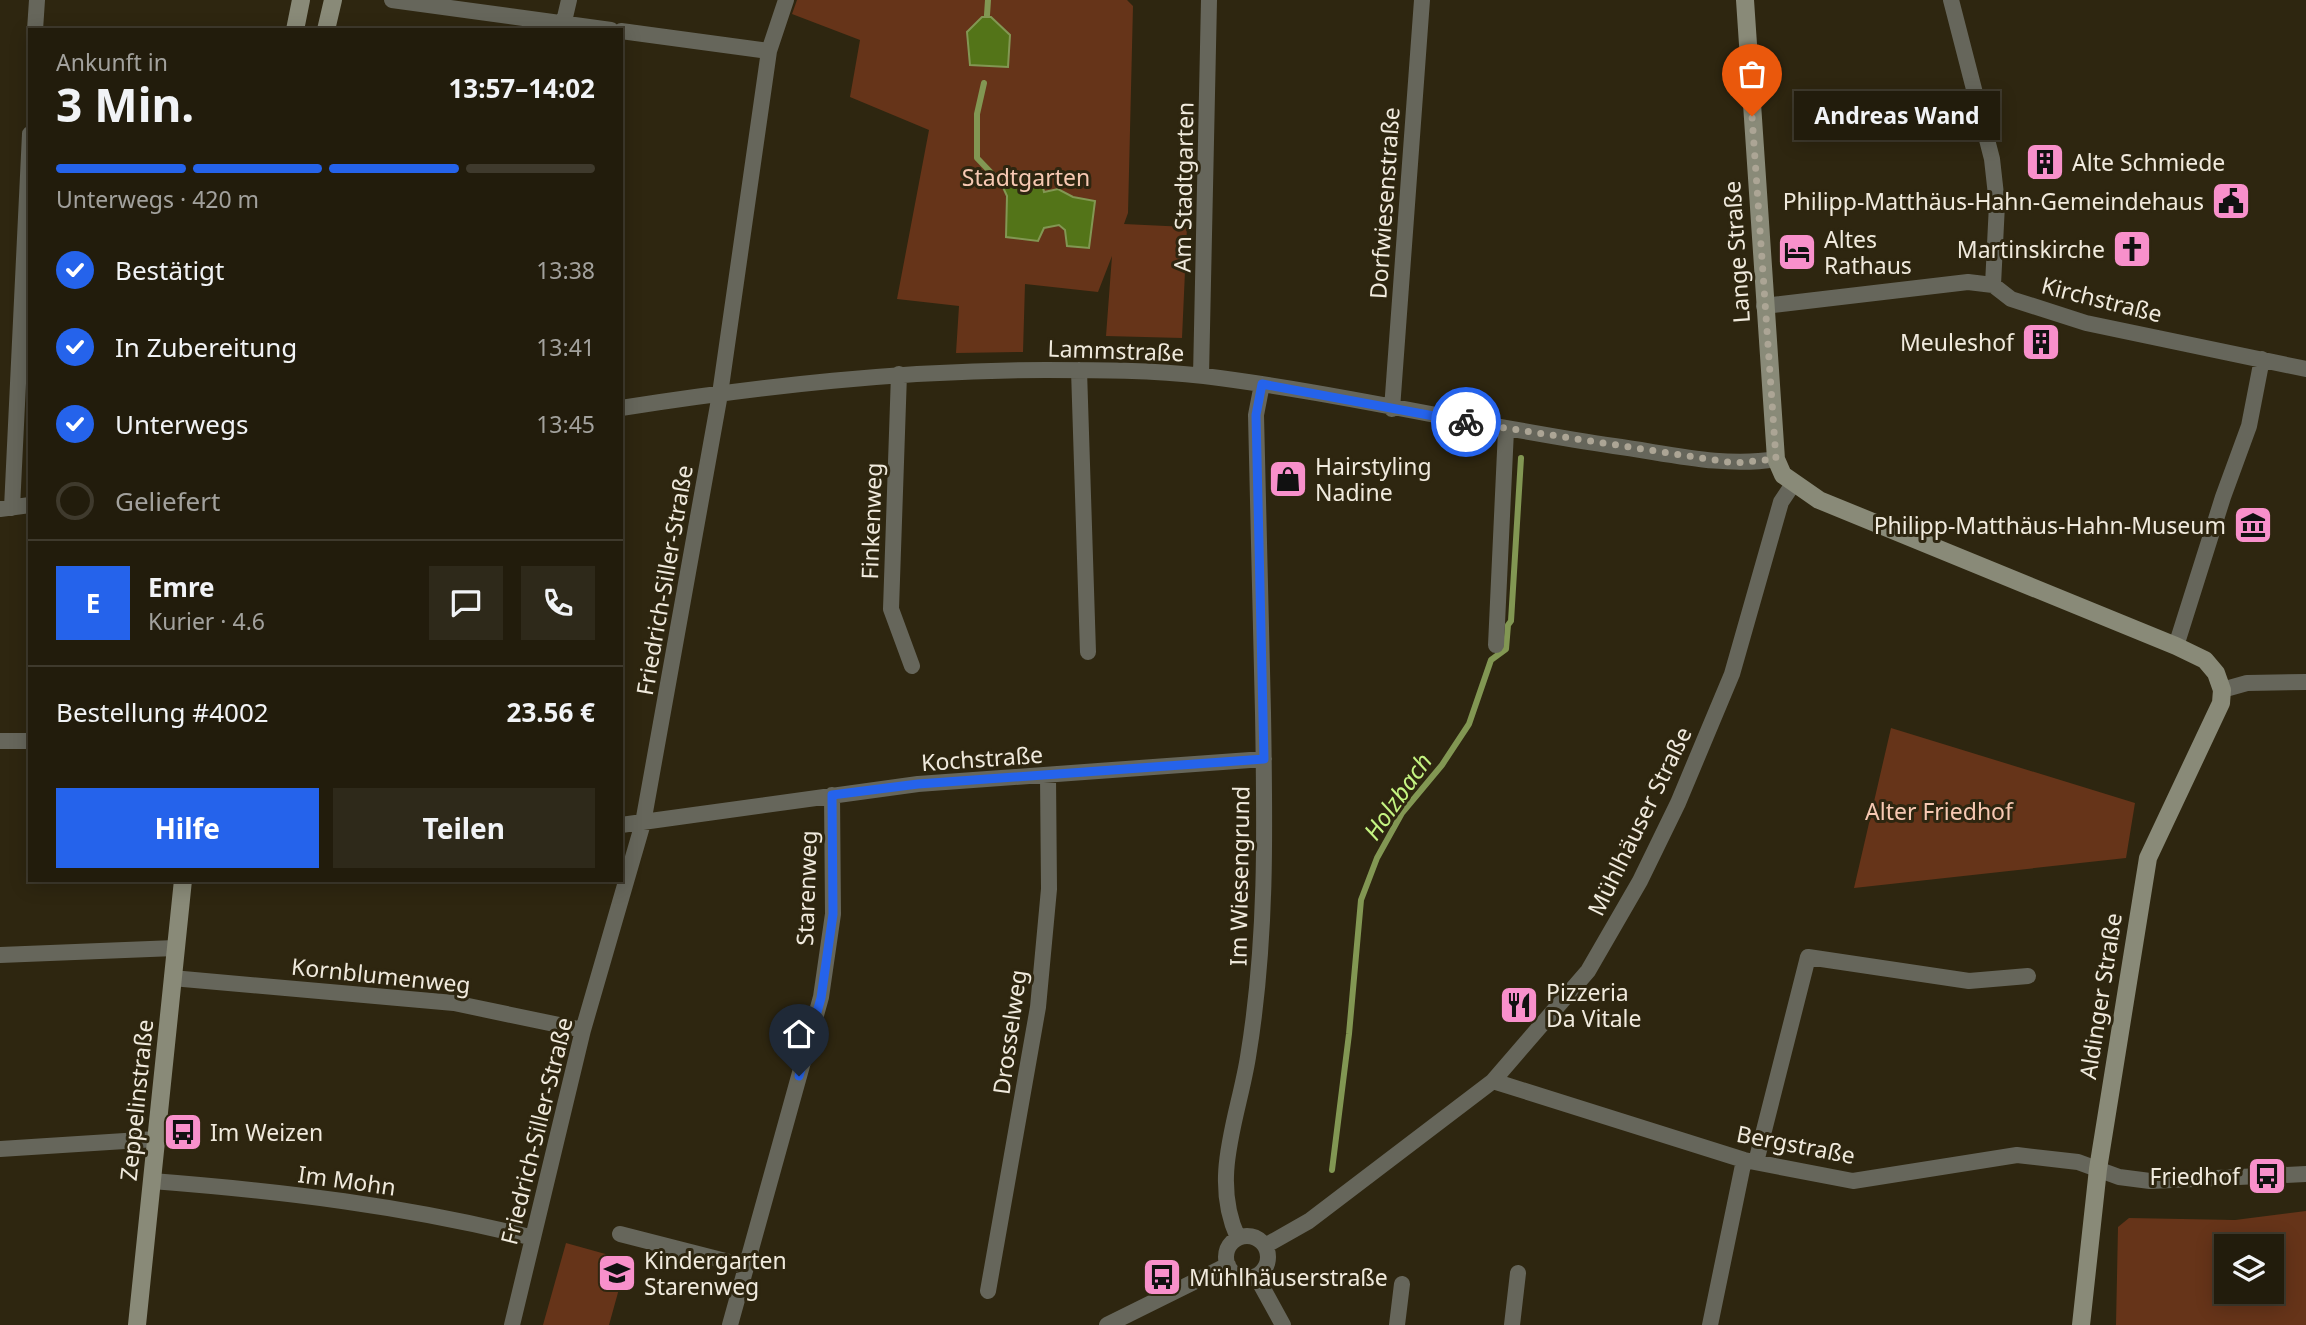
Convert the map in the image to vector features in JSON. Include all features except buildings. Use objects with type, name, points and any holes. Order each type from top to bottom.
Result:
[{"type":"main road","points":[[295,28],[301,0]]},
{"type":"main road","points":[[326,28],[333,0]]},
{"type":"main road","name":"Lange Straße","points":[[1745,0],[1776,459]]},
{"type":"main road","points":[[1776,459],[1783,475],[1819,500],[2205,660],[2216,673],[2222,690]]},
{"type":"main road","name":"Aldinger Straße","points":[[2081,1325],[2098,1169],[2148,858],[2215,718],[2222,690]]},
{"type":"main road","name":"Zeppelinstraße","points":[[137,1325],[183,882]]},
{"type":"street","points":[[35,28],[37,0]]},
{"type":"street","points":[[391,0],[563,27],[569,0]]},
{"type":"street","name":"Friedrich-Siller-Straße","points":[[512,1325],[583,1030],[643,822],[720,394],[769,51],[786,0]]},
{"type":"street","name":"Am Stadtgarten","points":[[1200,376],[1209,0]]},
{"type":"street","name":"Dorfwiesenstraße","points":[[1392,409],[1422,0]]},
{"type":"street","points":[[1951,0],[1992,159],[1997,204],[1993,285]]},
{"type":"street","points":[[623,31],[769,51]]},
{"type":"street","points":[[28,165],[6,508],[28,505]]},
{"type":"street","name":"Kirchstraße","points":[[1764,306],[1968,282],[1993,285],[2011,299],[2086,323],[2306,369]]},
{"type":"street","points":[[2176,646],[2222,496],[2249,426],[2262,359]]},
{"type":"street","points":[[1079,370],[1088,652]]},
{"type":"street","name":"Lammstraße","points":[[623,408],[748,388],[899,374],[1079,370],[1200,376],[1262,384],[1506,430],[1734,463],[1776,459]]},
{"type":"street","name":"Finkenweg","points":[[899,374],[891,609],[912,666]]},
{"type":"street","name":"Im Wiesengrund","points":[[1238,1238],[1225,1205],[1224,1173],[1257,1002],[1266,894],[1256,415],[1262,384]]},
{"type":"street","points":[[1496,645],[1506,430]]},
{"type":"street","name":"Mühlhäuser Straße","points":[[1265,1246],[1309,1221],[1493,1080],[1588,971],[1640,881],[1678,803],[1732,674],[1782,502],[1793,484]]},
{"type":"street","points":[[2222,690],[2247,683],[2306,682]]},
{"type":"street","points":[[0,741],[28,741]]},
{"type":"street","name":"Kochstraße","points":[[623,825],[918,784],[1264,759]]},
{"type":"street","name":"Drosselweg","points":[[988,1292],[1038,1007],[1049,890],[1048,776]]},
{"type":"street","name":"Starenweg","points":[[730,1325],[821,998],[833,914],[832,795]]},
{"type":"street","points":[[0,955],[175,948]]},
{"type":"street","points":[[1710,1325],[1750,1161],[1808,957],[1969,981],[2028,976]]},
{"type":"street","name":"Kornblumenweg","points":[[172,978],[454,1003],[583,1030]]},
{"type":"street","name":"Bergstraße","points":[[1493,1080],[1750,1161],[1853,1181],[2017,1155],[2078,1162],[2119,1177],[2150,1181],[2306,1174]]},
{"type":"street","points":[[0,1149],[156,1139]]},
{"type":"street","name":"Im Mohn","points":[[152,1181],[346,1201],[458,1219],[533,1238]]},
{"type":"street","points":[[620,1234],[745,1266]]},
{"type":"street","points":[[1254,1237],[1265,1246],[1266,1267],[1256,1276],[1240,1277],[1228,1265],[1227,1250],[1238,1238],[1254,1237]]},
{"type":"street","points":[[1107,1325],[1228,1265]]},
{"type":"street","points":[[1512,1325],[1518,1273]]},
{"type":"street","points":[[1256,1276],[1283,1325]]},
{"type":"street","points":[[1397,1325],[1402,1284]]},
{"type":"green space","name":"Stadtgarten","points":[[797,0],[1127,0],[1133,6],[1128,213],[1124,224],[1187,227],[1182,338],[1106,336],[1112,256],[1098,292],[1025,284],[1023,352],[956,353],[959,306],[897,299],[929,130],[850,97],[860,40],[792,14]]},
{"type":"green space","name":"Alter Friedhof","points":[[1891,728],[2135,803],[2126,858],[1854,888]]},
{"type":"green space","points":[[2306,1211],[2306,1325],[2116,1325],[2118,1227],[2129,1218],[2235,1220]]},
{"type":"green space","points":[[566,1243],[627,1260],[609,1325],[543,1325]]},
{"type":"shaded area","points":[[982,17],[991,17],[1010,35],[1008,67],[970,65],[967,32]]},
{"type":"shaded area","points":[[1041,179],[1044,192],[1058,189],[1073,197],[1095,201],[1089,248],[1067,246],[1065,230],[1059,225],[1044,228],[1038,241],[1006,237],[1007,196],[1001,183],[1020,184]]},
{"type":"waterway","points":[[987,15],[988,0]]},
{"type":"waterway","points":[[984,83],[977,114],[977,158],[1001,183]]},
{"type":"waterway","name":"Holzbach","points":[[1332,1170],[1349,1034],[1361,900],[1377,858],[1402,813],[1442,765],[1469,724],[1491,660],[1506,649],[1508,625],[1511,621],[1521,458]]},
{"type":"way so far","points":[[1466,422],[1734,463],[1776,459],[1768,380],[1752,116]]},
{"type":"place","name":"Andreas Wand","points":[[1752,116]]},
{"type":"place","name":"Alte Schmiede","points":[[2045,162]]},
{"type":"place","name":"Philipp-Matthäus-Hahn-Gemeindehaus","points":[[2231,201]]},
{"type":"place","name":"Martinskirche","points":[[2132,249]]},
{"type":"place","name":"Altes Rathaus","points":[[1797,252]]},
{"type":"place","name":"Meuleshof","points":[[2041,342]]},
{"type":"place","name":"Hairstyling Nadine","points":[[1288,479]]},
{"type":"place","name":"Philipp-Matthäus-Hahn-Museum","points":[[2253,525]]},
{"type":"place","name":"Pizzeria Da Vitale","points":[[1519,1005]]},
{"type":"place","name":"Im Weizen","points":[[183,1132]]},
{"type":"place","name":"Friedhof","points":[[2267,1176]]},
{"type":"place","name":"Kindergarten Starenweg","points":[[617,1273]]},
{"type":"place","name":"Mühlhäuserstraße","points":[[1162,1277]]},
{"type":"route","points":[[799,1076],[821,998],[833,914],[832,795],[918,784],[1264,759],[1256,415],[1262,384],[1466,422]]}]
